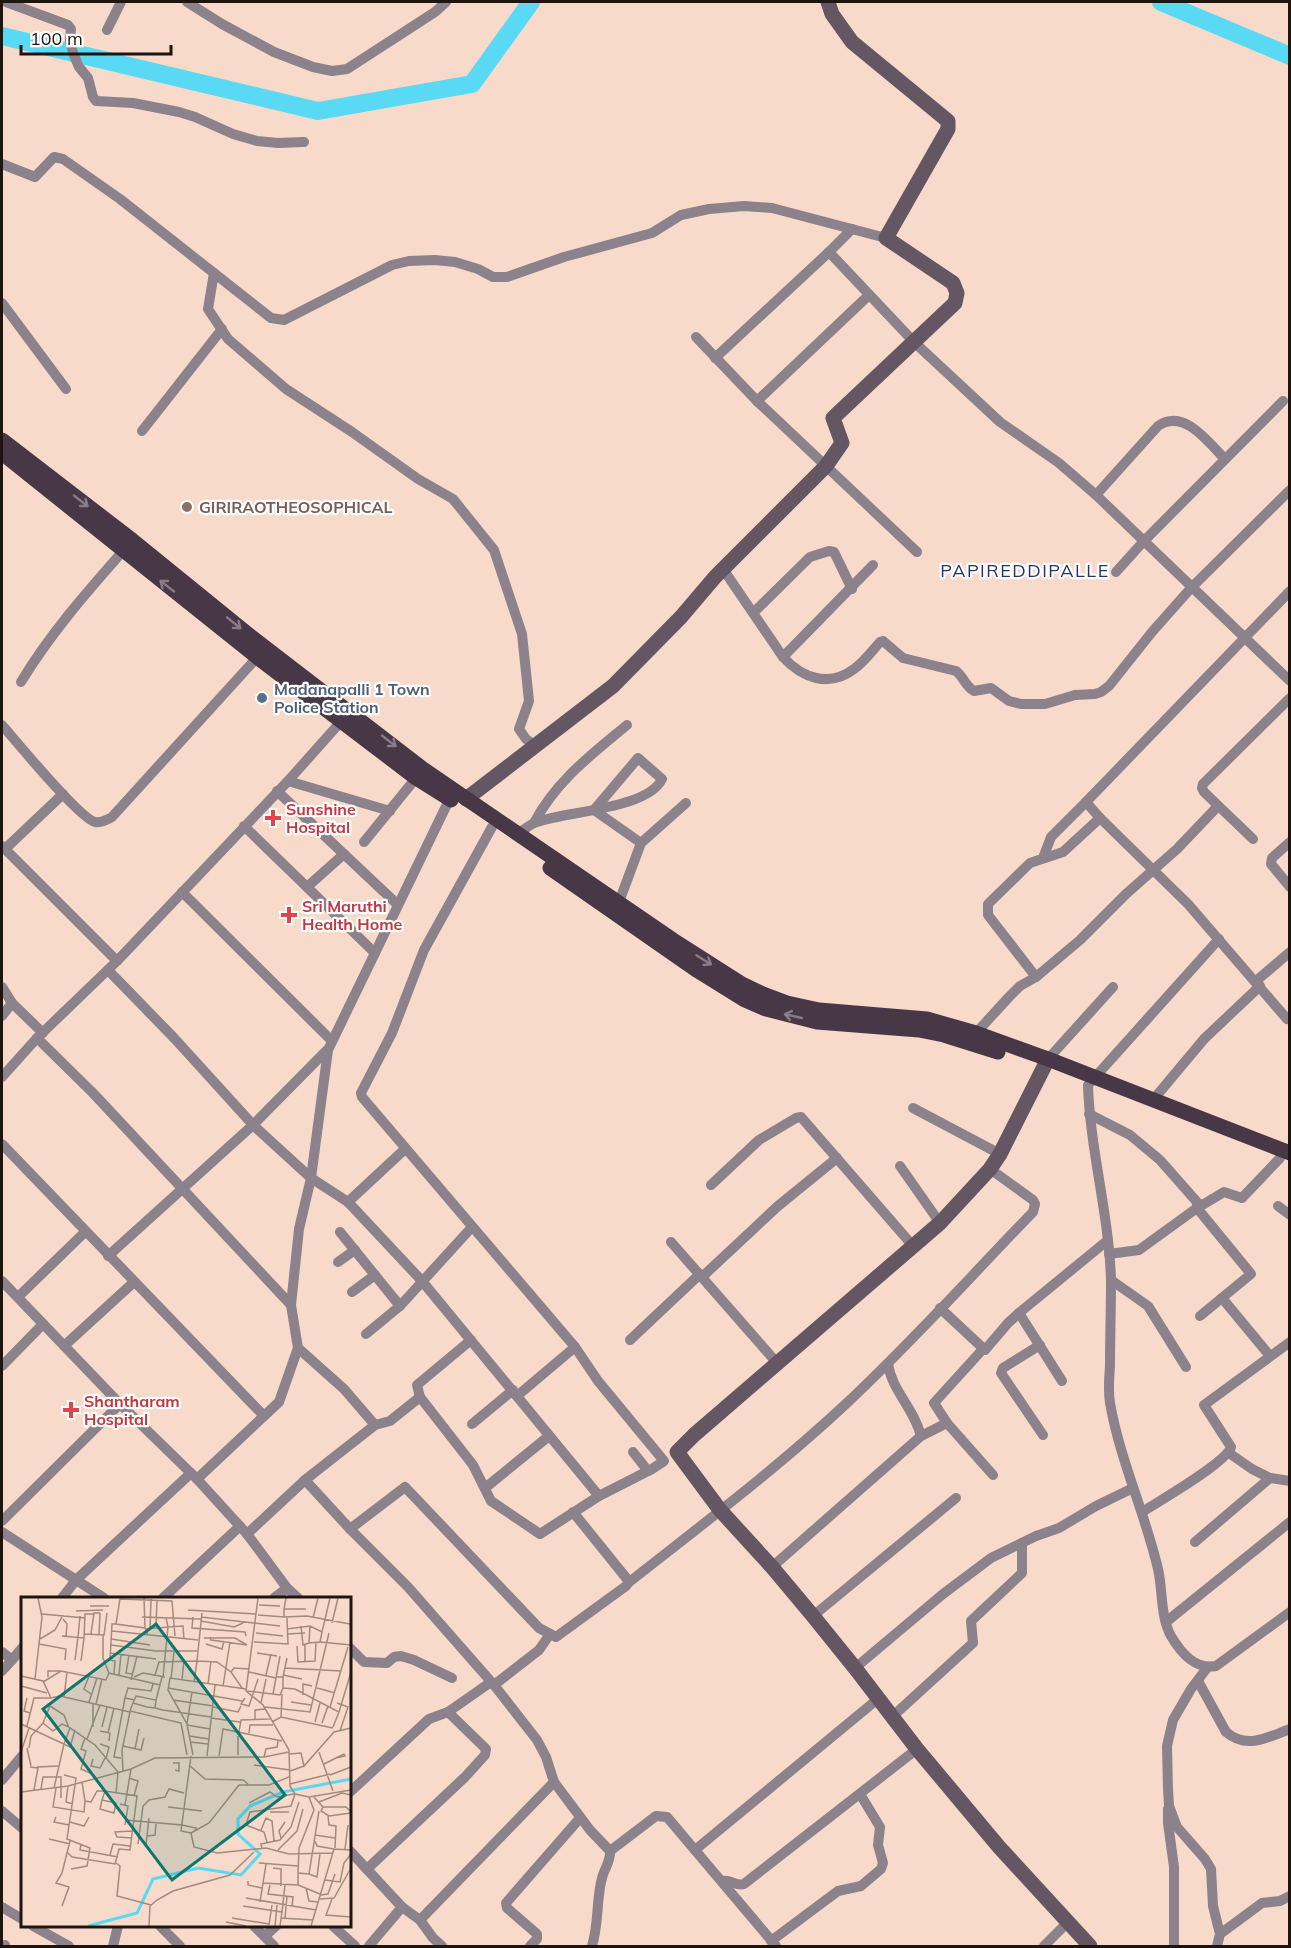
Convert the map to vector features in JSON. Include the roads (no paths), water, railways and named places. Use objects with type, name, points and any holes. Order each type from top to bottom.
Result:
[{"type":"main road","points":[[456,796],[536,746],[613,686],[681,617],[723,569],[826,466],[842,443],[833,418],[955,303],[957,293],[953,283],[886,238],[949,125],[948,121],[852,42],[832,14],[828,2]]},
{"type":"main road","points":[[2,440],[132,540],[262,652]]},
{"type":"main road","points":[[2,453],[123,551],[456,796],[742,984],[787,1003],[819,1010],[927,1019],[976,1033],[1045,1063],[1286,1158]]},
{"type":"main road","points":[[346,716],[416,778],[456,796],[492,827],[698,971],[743,999],[766,1009],[817,1022],[909,1029],[944,1035],[1045,1063]]},
{"type":"main road","points":[[1045,1063],[1000,1154],[990,1169],[940,1223],[677,1452],[720,1510],[813,1616],[917,1749],[999,1847],[1090,1947]]},
{"type":"main road","points":[[1091,1081],[1153,1100],[1286,1158]]},
{"type":"street","points":[[6,2],[65,23],[71,29],[70,40],[73,53],[79,67],[88,78],[93,97],[101,102],[133,103],[179,112],[233,134],[257,141],[304,142]]},
{"type":"street","points":[[107,30],[121,2]]},
{"type":"street","points":[[187,2],[274,52],[314,67],[332,71],[347,69],[447,2]]},
{"type":"street","points":[[2,164],[35,177],[54,157],[63,159],[120,199],[271,318],[284,321],[392,265],[409,261],[455,262],[494,277],[507,277],[564,257],[652,233],[681,215],[710,209],[744,206],[772,208],[886,238]]},
{"type":"street","points":[[715,358],[852,229]]},
{"type":"street","points":[[829,252],[914,342],[1000,422],[1059,463],[1096,495],[1290,681]]},
{"type":"street","points":[[214,273],[208,309],[228,339],[286,389],[418,479],[453,499],[494,550],[522,634],[529,701],[519,729],[526,739],[536,746]]},
{"type":"street","points":[[757,401],[869,295]]},
{"type":"street","points":[[2,303],[66,389]]},
{"type":"street","points":[[142,431],[222,329]]},
{"type":"street","points":[[696,337],[757,401],[917,552]]},
{"type":"street","points":[[1116,572],[1283,401]]},
{"type":"street","points":[[1096,495],[1158,426],[1166,421],[1181,421],[1192,428],[1225,459]]},
{"type":"street","points":[[723,569],[783,657],[790,665],[813,679],[835,678],[855,669],[883,641],[903,658],[956,671],[967,686],[974,691],[992,688],[1015,703],[1045,704],[1075,695],[1095,694],[1110,686],[1152,632],[1191,588],[1290,490]]},
{"type":"street","points":[[21,682],[39,652],[63,620],[123,551]]},
{"type":"street","points":[[754,612],[810,557],[829,551],[834,552],[838,558],[852,589]]},
{"type":"street","points":[[783,657],[873,566]]},
{"type":"street","points":[[1043,858],[1051,837],[1290,591]]},
{"type":"street","points":[[2,725],[87,818],[95,822],[103,822],[112,817],[262,652]]},
{"type":"street","points":[[1253,839],[1204,792],[1203,784],[1290,698]]},
{"type":"street","points":[[2,1077],[40,1036],[117,961],[288,781],[346,716]]},
{"type":"street","points":[[534,823],[547,801],[566,777],[627,725]]},
{"type":"street","points":[[517,834],[534,823],[594,810],[635,800],[659,785],[662,779],[640,759],[637,759],[594,810]]},
{"type":"street","points":[[364,842],[416,778]]},
{"type":"street","points":[[288,781],[390,811]]},
{"type":"street","points":[[277,791],[398,904]]},
{"type":"street","points":[[63,794],[3,847],[117,961]]},
{"type":"street","points":[[63,1597],[76,1580],[279,1402],[298,1348],[291,1305],[299,1230],[311,1178],[330,1046],[398,904],[456,796]]},
{"type":"street","points":[[1086,802],[1188,904],[1289,1020]]},
{"type":"street","points":[[619,902],[640,843],[686,803]]},
{"type":"street","points":[[976,1033],[1020,986],[1036,977],[1080,940],[1126,894],[1155,870],[1218,806]]},
{"type":"street","points":[[594,810],[640,843]]},
{"type":"street","points":[[1036,977],[988,915],[988,904],[1022,869],[1030,863],[1063,852],[1100,818]]},
{"type":"street","points":[[244,826],[375,953]]},
{"type":"street","points":[[492,827],[424,950],[392,1033],[361,1092],[364,1100],[405,1149],[575,1347],[598,1381],[664,1461]]},
{"type":"street","points":[[1290,842],[1272,858],[1271,864],[1290,887]]},
{"type":"street","points":[[307,887],[344,854]]},
{"type":"street","points":[[182,892],[330,1046]]},
{"type":"street","points":[[1219,939],[1091,1081],[1089,1114],[1108,1240],[1111,1280],[1109,1400],[1122,1455],[1142,1512],[1158,1570],[1166,1622],[1171,1635],[1183,1653],[1197,1665],[1207,1668],[1216,1666],[1290,1612]]},
{"type":"street","points":[[1153,1100],[1204,1039],[1290,952]]},
{"type":"street","points":[[108,970],[253,1125],[311,1178],[348,1202],[422,1281],[599,1496]]},
{"type":"street","points":[[2,987],[12,1004],[40,1036],[291,1305]]},
{"type":"street","points":[[1045,1063],[1113,987]]},
{"type":"street","points":[[2,1016],[12,1004]]},
{"type":"street","points":[[108,1256],[253,1125],[330,1046]]},
{"type":"street","points":[[913,1108],[1000,1154]]},
{"type":"street","points":[[1089,1114],[1130,1135],[1160,1160],[1197,1202],[1197,1206],[1251,1274],[1200,1316]]},
{"type":"street","points":[[711,1185],[759,1140],[799,1117],[913,1246]]},
{"type":"street","points":[[2,1144],[264,1416]]},
{"type":"street","points":[[348,1202],[405,1149]]},
{"type":"street","points":[[630,1340],[778,1206],[837,1158]]},
{"type":"street","points":[[1109,1254],[1139,1250],[1197,1206],[1224,1192],[1242,1198],[1286,1158]]},
{"type":"street","points":[[900,1166],[940,1223]]},
{"type":"street","points":[[350,1529],[405,1487],[539,1628],[556,1637],[626,1586],[628,1582],[823,1425],[888,1364],[1033,1212],[1035,1209],[1033,1200],[990,1169]]},
{"type":"street","points":[[1278,1206],[1290,1215]]},
{"type":"street","points":[[366,1334],[400,1306],[472,1227]]},
{"type":"street","points":[[18,1298],[85,1232]]},
{"type":"street","points":[[340,1232],[400,1306]]},
{"type":"street","points":[[993,1475],[947,1423],[934,1403],[983,1349],[987,1349],[1008,1323],[1108,1240]]},
{"type":"street","points":[[671,1242],[777,1363]]},
{"type":"street","points":[[338,1262],[355,1250]]},
{"type":"street","points":[[352,1292],[375,1275]]},
{"type":"street","points":[[1111,1280],[1148,1306],[1186,1367]]},
{"type":"street","points":[[2,1281],[120,1404],[194,1476],[244,1530],[296,1597]]},
{"type":"street","points":[[64,1346],[134,1282]]},
{"type":"street","points":[[1222,1298],[1270,1356]]},
{"type":"street","points":[[940,1308],[983,1349]]},
{"type":"street","points":[[1019,1313],[1062,1381]]},
{"type":"street","points":[[2,1366],[43,1324]]},
{"type":"street","points":[[471,1340],[417,1385],[420,1396],[473,1466],[491,1501],[540,1534],[599,1496],[648,1471],[677,1452]]},
{"type":"street","points":[[1142,1512],[1229,1454],[1231,1447],[1204,1405],[1290,1342]]},
{"type":"street","points":[[1040,1345],[1003,1368],[1001,1373],[1043,1435]]},
{"type":"street","points":[[472,1424],[575,1347]]},
{"type":"street","points":[[298,1348],[344,1389],[375,1425]]},
{"type":"street","points":[[888,1364],[890,1376],[915,1417],[921,1436]]},
{"type":"street","points":[[165,1597],[305,1480],[375,1425],[390,1421],[420,1396]]},
{"type":"street","points":[[2,1521],[120,1404]]},
{"type":"street","points":[[772,1567],[921,1436],[947,1423]]},
{"type":"street","points":[[485,1488],[549,1436]]},
{"type":"street","points":[[633,1452],[648,1471]]},
{"type":"street","points":[[1229,1454],[1270,1478],[1290,1481]]},
{"type":"street","points":[[1195,1542],[1270,1478]]},
{"type":"street","points":[[305,1480],[408,1587],[492,1683],[537,1740],[546,1757],[554,1782],[580,1818],[610,1851],[611,1857],[601,1879],[596,1934],[592,1947]]},
{"type":"street","points":[[855,1668],[943,1594],[991,1558],[1059,1528],[1095,1506],[1133,1488]]},
{"type":"street","points":[[813,1616],[956,1497]]},
{"type":"street","points":[[573,1512],[628,1582]]},
{"type":"street","points":[[1166,1622],[1290,1522]]},
{"type":"street","points":[[2,1532],[101,1597]]},
{"type":"street","points":[[893,1716],[973,1643],[971,1621],[1022,1573],[1022,1543]]},
{"type":"street","points":[[277,1597],[288,1588]]},
{"type":"street","points":[[351,1791],[429,1719],[448,1712],[539,1650],[550,1634]]},
{"type":"street","points":[[2,1671],[21,1649]]},
{"type":"street","points":[[351,1649],[364,1662],[387,1663],[394,1657],[401,1656],[452,1678]]},
{"type":"street","points":[[2,1652],[12,1660]]},
{"type":"street","points":[[1174,1947],[1174,1867],[1168,1823],[1167,1746],[1173,1720],[1207,1668]]},
{"type":"street","points":[[1198,1681],[1226,1732],[1231,1736],[1258,1741],[1290,1729]]},
{"type":"street","points":[[695,1850],[879,1698]]},
{"type":"street","points":[[366,1869],[465,1777],[485,1755],[486,1749],[448,1712]]},
{"type":"street","points":[[722,1881],[728,1880],[738,1885],[744,1884],[917,1749]]},
{"type":"street","points":[[2,1780],[21,1762]]},
{"type":"street","points":[[420,1920],[554,1782]]},
{"type":"street","points":[[610,1851],[656,1816],[667,1816],[773,1944],[838,1891],[861,1886],[881,1869],[878,1845],[880,1827],[860,1794]]},
{"type":"street","points":[[1169,1806],[1178,1827],[1209,1864],[1213,1906],[1220,1934],[1217,1947]]},
{"type":"street","points":[[2,1811],[21,1827]]},
{"type":"street","points":[[530,1947],[537,1940],[537,1934],[507,1908],[506,1903],[580,1818]]},
{"type":"street","points":[[351,1852],[402,1906],[420,1920],[442,1947]]},
{"type":"street","points":[[1220,1934],[1262,1903],[1280,1901],[1290,1896]]},
{"type":"street","points":[[369,1947],[402,1906]]},
{"type":"street","points":[[2,1907],[21,1918]]},
{"type":"street","points":[[1044,1947],[1068,1922]]},
{"type":"street","points":[[35,1927],[69,1947]]},
{"type":"street","points":[[113,1947],[118,1927]]},
{"type":"street","points":[[161,1927],[180,1947]]},
{"type":"street","points":[[255,1927],[274,1947]]},
{"type":"street","points":[[265,1936],[275,1927]]},
{"type":"street","points":[[334,1927],[355,1947]]},
{"type":"waterway","points":[[2,36],[318,111],[472,84],[531,2]]},
{"type":"waterway","points":[[1161,2],[1290,56]]},
{"type":"place","name":"GIRIRAOTHEOSOPHICAL","points":[[187,507]]},
{"type":"place","name":"Madanapalli 1 Town Police Station","points":[[262,698]]},
{"type":"place","name":"Sunshine Hospital","points":[[273,818]]},
{"type":"place","name":"Sri Maruthi Health Home","points":[[289,915]]},
{"type":"place","name":"Shantharam Hospital","points":[[71,1410]]},
{"type":"district","name":"PAPIREDDIPALLE","points":[[1025,571]]}]
